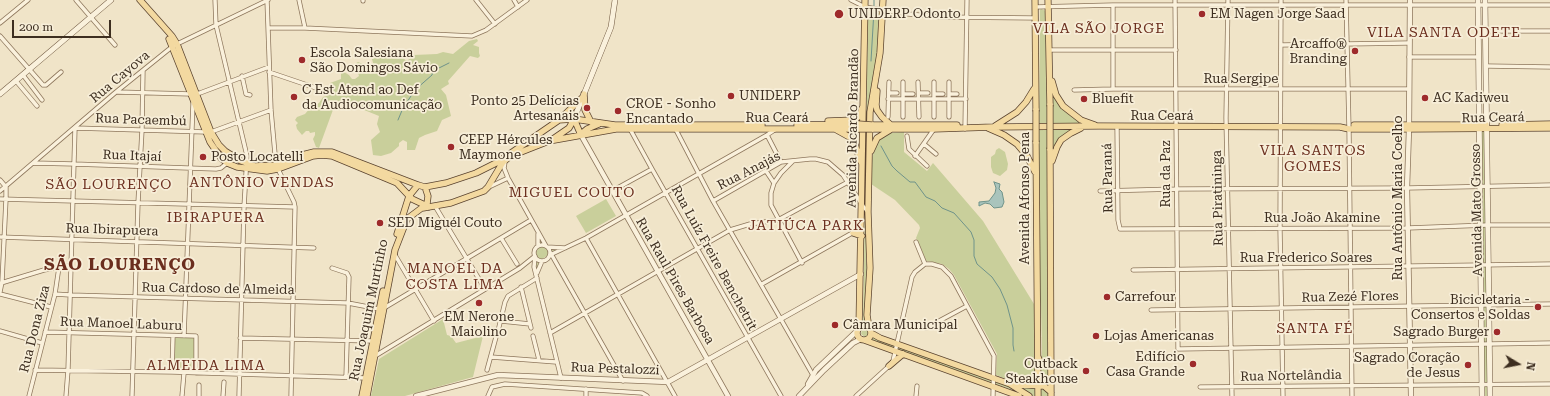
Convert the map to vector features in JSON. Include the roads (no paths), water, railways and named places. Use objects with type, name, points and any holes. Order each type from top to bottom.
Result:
[{"type":"main road","points":[[0,94],[111,0]]},
{"type":"main road","points":[[135,0],[175,45]]},
{"type":"main road","points":[[140,0],[172,36],[193,96],[215,149],[227,163],[237,167],[277,167],[313,156],[332,156],[397,183],[418,202],[428,206],[425,186]]},
{"type":"main road","points":[[549,141],[565,131],[574,119],[611,26],[615,0]]},
{"type":"main road","name":"Avenida Ricardo Brandão","points":[[859,329],[867,7],[865,0]]},
{"type":"main road","name":"Avenida Ricardo Brandão","points":[[870,331],[867,315],[870,260],[868,212],[870,112],[878,71],[883,0]]},
{"type":"main road","name":"Avenida Afonso Pena","points":[[1035,0],[1038,396]]},
{"type":"main road","name":"Avenida Afonso Pena","points":[[1048,0],[1050,76],[1051,394]]},
{"type":"main road","name":"Avenida Mato Grosso","points":[[1478,2],[1482,396]]},
{"type":"main road","name":"Avenida Mato Grosso","points":[[1485,2],[1490,396]]},
{"type":"main road","points":[[1478,33],[1486,31]]},
{"type":"main road","points":[[870,159],[877,138],[891,127],[879,115],[876,105],[878,71]]},
{"type":"main road","points":[[1050,76],[1056,95],[1063,106],[1081,120],[1100,126]]},
{"type":"main road","points":[[812,124],[827,121],[849,121],[858,118],[862,109],[865,86]]},
{"type":"main road","points":[[993,127],[1017,112],[1030,98],[1035,86]]},
{"type":"main road","points":[[277,167],[302,155],[314,152],[332,152],[418,186],[446,183],[488,168],[559,120],[584,95]]},
{"type":"main road","points":[[584,95],[586,115],[591,122]]},
{"type":"main road","points":[[1479,103],[1481,108],[1486,109]]},
{"type":"main road","points":[[559,120],[574,119]]},
{"type":"main road","points":[[574,119],[581,135],[587,129],[600,123]]},
{"type":"main road","name":"Rua Ceará","points":[[574,119],[600,123],[675,127],[833,128],[858,126]]},
{"type":"main road","name":"Rua Ceará","points":[[572,137],[616,129],[812,124],[872,127],[1117,126],[1550,128]]},
{"type":"main road","name":"Rua Ceará","points":[[1486,127],[1550,124]]},
{"type":"main road","points":[[1050,174],[1054,156],[1061,140],[1071,132],[1084,126]]},
{"type":"main road","name":"Rua Ceará","points":[[891,127],[934,129],[965,127]]},
{"type":"main road","points":[[984,127],[1004,135],[1017,144],[1027,156],[1037,176]]},
{"type":"main road","points":[[833,128],[853,139],[863,169]]},
{"type":"main road","points":[[208,132],[225,151],[247,166]]},
{"type":"main road","name":"Rua Joaquim Murtinho","points":[[362,396],[372,358],[373,340],[394,254],[407,219],[411,214],[428,206],[451,204],[466,199],[488,187],[505,161],[525,149],[549,141],[572,137]]},
{"type":"main road","points":[[227,163],[233,160],[241,161]]},
{"type":"main road","name":"Rua Joaquim Murtinho","points":[[367,396],[372,358],[392,249],[410,196],[418,186]]},
{"type":"main road","points":[[853,233],[862,236]]},
{"type":"main road","points":[[861,274],[870,260]]},
{"type":"main road","points":[[1019,396],[862,339],[857,333],[859,329],[864,326],[870,331],[897,344],[1010,384],[1029,396]]},
{"type":"main road","points":[[862,339],[869,338],[870,331]]},
{"type":"main road","points":[[1037,351],[1041,364],[1051,366]]},
{"type":"main road","points":[[889,366],[903,354]]},
{"type":"main road","points":[[1022,384],[1031,383],[1037,373]]},
{"type":"main road","points":[[1010,384],[1038,385],[1046,387],[1051,394]]},
{"type":"street","points":[[0,23],[28,0]]},
{"type":"street","points":[[76,0],[115,45]]},
{"type":"street","points":[[215,0],[216,25],[228,81],[247,156],[244,207],[239,396]]},
{"type":"street","points":[[268,0],[271,110],[277,167],[295,207],[291,396]]},
{"type":"street","name":"Rua Cayova","points":[[0,191],[116,92],[175,45],[268,0]]},
{"type":"street","points":[[299,0],[305,28]]},
{"type":"street","points":[[476,0],[495,24]]},
{"type":"street","points":[[514,0],[518,7]]},
{"type":"street","points":[[268,28],[305,28],[466,36],[481,33],[527,0]]},
{"type":"street","points":[[851,0],[867,7],[914,15],[1035,18]]},
{"type":"street","points":[[965,127],[967,0]]},
{"type":"street","points":[[1089,0],[1089,5]]},
{"type":"street","points":[[1135,0],[1135,5]]},
{"type":"street","name":"Rua da Paz","points":[[1175,0],[1178,349],[1231,347]]},
{"type":"street","name":"Rua Piratininga","points":[[1228,0],[1228,228],[1232,396]]},
{"type":"street","points":[[1282,0],[1280,229],[1283,396]]},
{"type":"street","points":[[1346,0],[1352,396]]},
{"type":"street","name":"Rua Antônio Maria Coelho","points":[[1410,0],[1407,188],[1411,396]]},
{"type":"street","points":[[1448,0],[1448,5]]},
{"type":"street","points":[[1035,7],[1089,5],[1410,6],[1448,5],[1478,2],[1550,5]]},
{"type":"street","points":[[1113,5],[1113,88]]},
{"type":"street","points":[[1486,31],[1550,31]]},
{"type":"street","points":[[0,36],[44,85],[61,72]]},
{"type":"street","points":[[1282,45],[1409,43]]},
{"type":"street","points":[[1049,50],[1176,50]]},
{"type":"street","points":[[1409,57],[1478,57]]},
{"type":"street","points":[[1486,66],[1550,67]]},
{"type":"street","points":[[116,92],[193,96],[228,81],[269,67]]},
{"type":"street","points":[[132,396],[143,71]]},
{"type":"street","points":[[269,72],[322,90]]},
{"type":"street","points":[[22,75],[42,100]]},
{"type":"street","points":[[242,76],[246,94],[250,95]]},
{"type":"street","points":[[16,81],[37,106]]},
{"type":"street","points":[[888,117],[889,82]]},
{"type":"street","points":[[903,82],[903,117]]},
{"type":"street","points":[[918,82],[919,117]]},
{"type":"street","points":[[934,82],[934,117]]},
{"type":"street","points":[[949,82],[949,117]]},
{"type":"street","name":"Rua Sergipe","points":[[1074,90],[1113,88],[1409,88]]},
{"type":"street","points":[[889,94],[898,93]]},
{"type":"street","points":[[919,94],[928,93]]},
{"type":"street","points":[[903,94],[913,94]]},
{"type":"street","points":[[934,94],[943,94]]},
{"type":"street","points":[[949,94],[957,94]]},
{"type":"street","points":[[184,336],[193,96]]},
{"type":"street","points":[[888,100],[966,99]]},
{"type":"street","name":"Rua Pacaembú","points":[[75,128],[208,132],[271,110]]},
{"type":"street","name":"Rua Paraná","points":[[1117,126],[1119,228]]},
{"type":"street","points":[[675,127],[713,201],[814,377]]},
{"type":"street","points":[[66,396],[72,265],[75,128]]},
{"type":"street","points":[[537,278],[538,269],[542,261],[550,255],[586,238],[625,214],[777,128]]},
{"type":"street","name":"Rua Luíz Freire Benchetrit","points":[[630,129],[781,396]]},
{"type":"street","points":[[915,156],[934,129]]},
{"type":"street","name":"Rua Raul Pires Barbosa","points":[[581,135],[728,396]]},
{"type":"street","points":[[767,135],[781,162]]},
{"type":"street","points":[[907,136],[909,149],[927,166]]},
{"type":"street","points":[[924,144],[936,154]]},
{"type":"street","name":"Rua Anajás","points":[[713,201],[781,162],[810,159],[828,162],[843,174],[862,206],[868,212]]},
{"type":"street","points":[[794,160],[781,173],[774,183],[771,193],[771,205],[802,262]]},
{"type":"street","points":[[505,161],[504,168],[508,178],[547,246],[550,255],[623,381]]},
{"type":"street","name":"Rua Itajaí","points":[[33,163],[216,169],[221,168],[227,163]]},
{"type":"street","points":[[612,191],[652,169]]},
{"type":"street","points":[[766,171],[774,183]]},
{"type":"street","points":[[488,187],[508,178]]},
{"type":"street","points":[[0,180],[6,187],[0,293],[51,308]]},
{"type":"street","points":[[550,333],[730,230],[750,224],[778,220],[848,182]]},
{"type":"street","points":[[1100,191],[1118,189],[1349,187],[1407,188],[1550,185]]},
{"type":"street","points":[[0,199],[189,206],[295,207]]},
{"type":"street","points":[[428,206],[467,258],[485,289]]},
{"type":"street","points":[[381,309],[531,220]]},
{"type":"street","name":"Rua João Akamine","points":[[1119,228],[1280,229],[1550,225]]},
{"type":"street","points":[[762,284],[862,228]]},
{"type":"street","points":[[538,232],[538,246],[535,250],[534,267],[560,378]]},
{"type":"street","name":"Rua Ibirapuera","points":[[2,237],[314,248]]},
{"type":"street","points":[[501,238],[517,264]]},
{"type":"street","points":[[586,238],[675,396]]},
{"type":"street","points":[[916,242],[925,264]]},
{"type":"street","points":[[538,246],[542,245],[566,248]]},
{"type":"street","points":[[394,254],[434,321]]},
{"type":"street","points":[[535,256],[537,259],[542,261]]},
{"type":"street","points":[[372,358],[520,268],[535,256]]},
{"type":"street","points":[[856,396],[889,366],[894,358],[912,277],[915,272],[925,264],[932,264],[942,267],[947,271],[994,356],[993,396]]},
{"type":"street","name":"Rua Frederico Soares","points":[[1133,270],[1550,264]]},
{"type":"street","points":[[1,283],[44,270],[72,265]]},
{"type":"street","name":"Rua Dona Ziza","points":[[29,396],[55,294],[59,267]]},
{"type":"street","points":[[332,268],[348,274],[346,377]]},
{"type":"street","name":"Rua Pestalozzi","points":[[416,396],[498,375],[668,382],[861,274]]},
{"type":"street","points":[[498,331],[506,299],[521,287],[537,278]]},
{"type":"street","points":[[500,321],[530,326],[521,287]]},
{"type":"street","name":"Rua Cardoso de Almeida","points":[[55,294],[348,303],[381,309]]},
{"type":"street","name":"Rua Zezé Flores","points":[[1151,310],[1550,304]]},
{"type":"street","points":[[926,328],[967,306]]},
{"type":"street","points":[[799,396],[814,377],[824,360],[859,329]]},
{"type":"street","points":[[0,331],[42,342]]},
{"type":"street","name":"Rua Manoel Laburu","points":[[45,332],[196,336],[196,373]]},
{"type":"street","points":[[172,372],[173,336]]},
{"type":"street","points":[[533,336],[538,360]]},
{"type":"street","points":[[487,370],[496,337]]},
{"type":"street","points":[[240,338],[373,340]]},
{"type":"street","points":[[814,377],[853,343],[862,339]]},
{"type":"street","points":[[1231,347],[1550,343]]},
{"type":"street","points":[[491,357],[556,362]]},
{"type":"street","points":[[35,370],[133,371],[366,378]]},
{"type":"street","points":[[182,396],[184,373]]},
{"type":"street","points":[[223,396],[224,382]]},
{"type":"street","points":[[488,396],[492,387],[505,384],[642,393],[646,396]]},
{"type":"street","name":"Rua Nortelândia","points":[[1200,387],[1283,385],[1550,384]]},
{"type":"street","points":[[199,385],[199,396]]},
{"type":"street","points":[[916,396],[917,386]]},
{"type":"street","points":[[586,389],[586,396]]},
{"type":"street","points":[[671,396],[672,389]]},
{"type":"water","points":[[994,182],[1000,184],[999,189],[1002,192],[1004,202],[1002,207],[994,208],[990,204],[985,203],[979,206],[979,202],[989,201],[995,193],[996,188]]},
{"type":"waterway","points":[[874,0],[874,6]]},
{"type":"waterway","points":[[871,61],[874,10]]},
{"type":"waterway","points":[[398,120],[403,108],[415,90],[432,75],[433,71],[449,63]]},
{"type":"waterway","points":[[881,146],[892,166],[897,171],[910,182],[915,182],[926,197],[935,201],[942,208],[954,213],[971,232],[974,240],[974,256],[977,264],[992,277],[1000,289],[1007,305],[1013,328],[1014,351]]},
{"type":"place","name":"UNIDERP Odonto","points":[[839,14]]},
{"type":"place","name":"EM Nagen Jorge Saad","points":[[1202,14]]},
{"type":"place","name":"Arcaffo® Branding","points":[[1355,51]]},
{"type":"place","name":"Escola Salesiana São Domingos Sávio","points":[[302,60]]},
{"type":"place","name":"UNIDERP","points":[[731,96]]},
{"type":"place","name":"C Est Atend ao Def da Audiocomunicação","points":[[294,97]]},
{"type":"place","name":"AC Kadiweu","points":[[1425,98]]},
{"type":"place","name":"Bluefit","points":[[1084,99]]},
{"type":"place","name":"Ponto 25 Delícias Artesanais","points":[[587,108]]},
{"type":"place","name":"CROE - Sonho Encantado","points":[[618,111]]},
{"type":"place","name":"CEEP Hércules Maymone","points":[[451,147]]},
{"type":"place","name":"Posto Locatelli","points":[[203,157]]},
{"type":"place","name":"SED Miguél Couto","points":[[380,223]]},
{"type":"place","name":"Carrefour","points":[[1107,297]]},
{"type":"place","name":"EM Nerone Maiolino","points":[[479,303]]},
{"type":"place","name":"Bicicletaria - Consertos e Soldas","points":[[1538,307]]},
{"type":"place","name":"Câmara Municipal","points":[[835,325]]},
{"type":"place","name":"Sagrado Burger","points":[[1497,332]]},
{"type":"place","name":"Lojas Americanas","points":[[1096,336]]},
{"type":"place","name":"Edifício Casa Grande","points":[[1193,364]]},
{"type":"place","name":"Sagrado Coração de Jesus","points":[[1468,365]]},
{"type":"place","name":"Outback Steakhouse","points":[[1086,371]]},
{"type":"district","name":"VILA SÃO JORGE","points":[[1099,29]]},
{"type":"district","name":"VILA SANTA ODETE","points":[[1444,33]]},
{"type":"district","name":"VILA SANTOS GOMES","points":[[1313,160]]},
{"type":"district","name":"ANTÔNIO VENDAS","points":[[262,183]]},
{"type":"district","name":"SÃO LOURENÇO","points":[[109,185]]},
{"type":"district","name":"MIGUEL COUTO","points":[[572,193]]},
{"type":"district","name":"IBIRAPUERA","points":[[216,218]]},
{"type":"district","name":"JATIÚCA PARK","points":[[806,226]]},
{"type":"district","name":"SÃO LOURENÇO","points":[[120,265]]},
{"type":"district","name":"MANOEL DA COSTA LIMA","points":[[455,278]]},
{"type":"district","name":"SANTA FÉ","points":[[1315,329]]},
{"type":"district","name":"ALMEIDA LIMA","points":[[206,366]]}]
